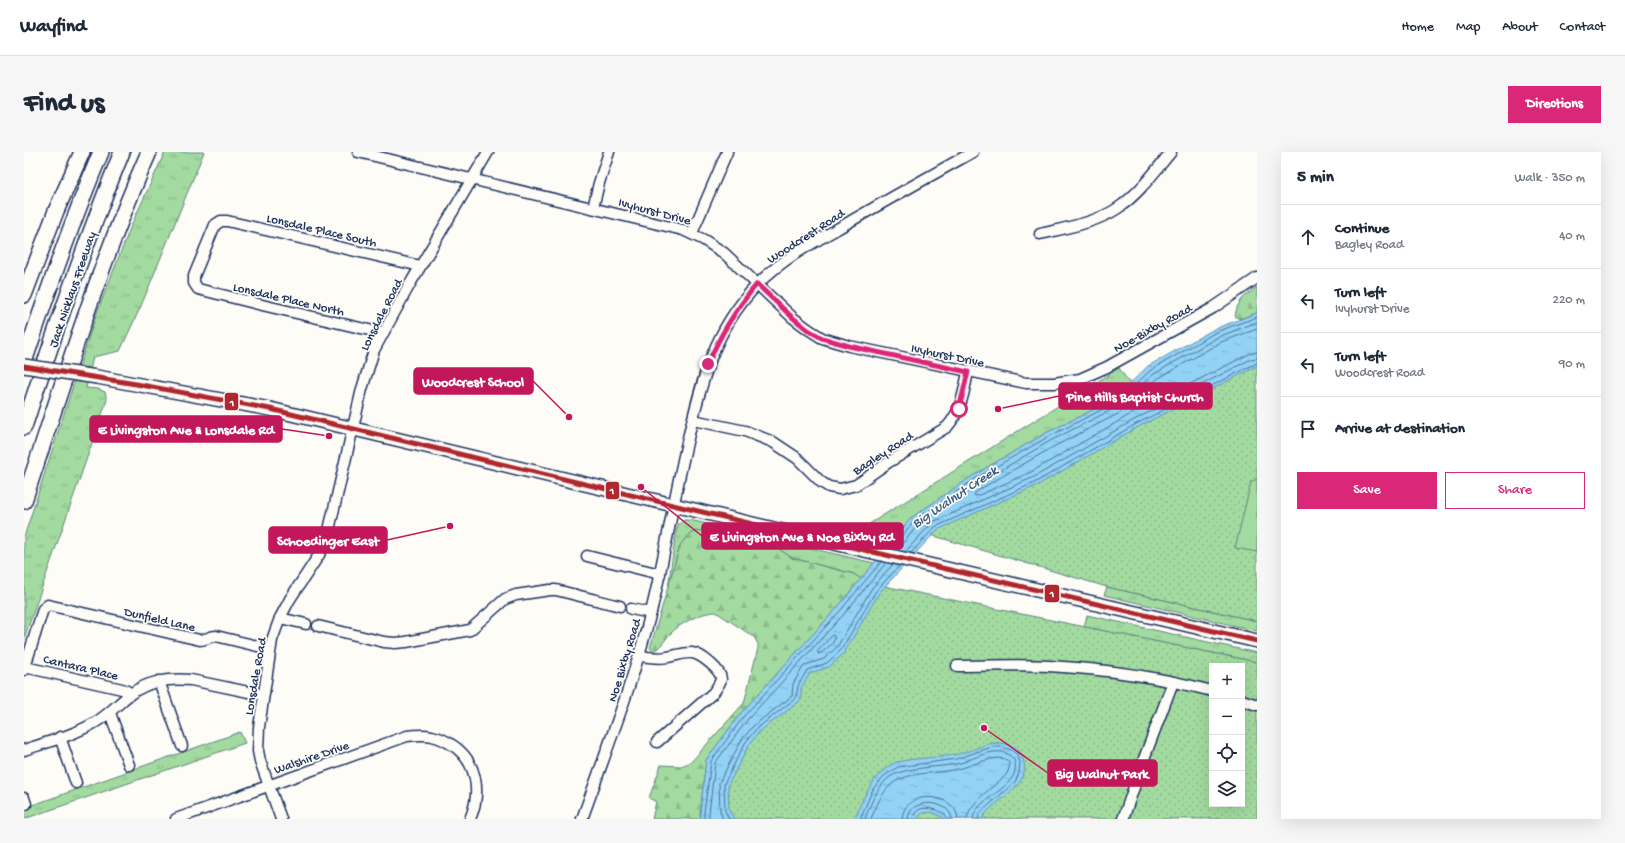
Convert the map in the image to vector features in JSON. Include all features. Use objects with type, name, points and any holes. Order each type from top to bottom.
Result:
[{"type":"highway","points":[[56,211],[60,183],[73,152]]},
{"type":"highway","points":[[24,295],[56,211],[82,152]]},
{"type":"highway","name":"Jack Nicklaus Freeway","points":[[24,362],[82,197],[102,152]]},
{"type":"highway","name":"Jack Nicklaus Freeway","points":[[24,428],[70,286],[122,152]]},
{"type":"highway","points":[[24,501],[87,311],[132,191],[149,152]]},
{"type":"main road","points":[[24,366],[97,377],[270,409],[838,544],[1257,641]]},
{"type":"street","name":"Ivyhurst Drive","points":[[358,152],[374,154],[472,179],[668,225],[692,233],[724,253],[792,317],[808,330],[822,338],[849,346],[1012,381],[1040,384],[1054,383]]},
{"type":"street","name":"Lonsdale Road","points":[[281,819],[260,761],[258,751],[258,727],[270,649],[280,618],[290,599],[319,555],[328,530],[368,368],[374,350],[420,266],[488,152]]},
{"type":"street","points":[[593,208],[609,152]]},
{"type":"street","points":[[692,233],[727,152]]},
{"type":"street","name":"Woodcrest Road","points":[[673,505],[702,381],[714,347],[734,314],[757,284],[783,262],[811,244],[973,152]]},
{"type":"street","points":[[1040,234],[1076,225],[1109,214],[1136,192],[1171,152]]},
{"type":"street","name":"Lonsdale Place South","points":[[194,283],[194,276],[212,232],[218,223],[227,220],[420,266]]},
{"type":"street","name":"Noe-Bixby Road","points":[[1054,383],[1080,379],[1107,367],[1213,308],[1257,278]]},
{"type":"street","name":"Lonsdale Place North","points":[[194,283],[198,288],[204,291],[382,333]]},
{"type":"street","name":"Bagley Road","points":[[693,420],[745,432],[773,442],[797,458],[825,485],[835,489],[846,488],[856,485],[889,462],[947,427],[959,409],[968,372]]},
{"type":"street","name":"Noe Bixby Road","points":[[582,819],[630,686],[639,656],[660,574],[673,505]]},
{"type":"street","points":[[587,556],[660,574]]},
{"type":"street","points":[[318,626],[395,643],[470,630],[505,599],[523,594],[556,590],[620,606]]},
{"type":"street","name":"Dunfield Lane","points":[[24,668],[45,607],[51,605],[200,640],[204,640],[211,636],[216,636],[270,649]]},
{"type":"street","points":[[631,608],[651,613]]},
{"type":"street","points":[[280,618],[306,624]]},
{"type":"street","points":[[639,656],[666,657],[686,653],[698,654],[717,669],[720,676],[720,683],[713,693],[657,742]]},
{"type":"street","points":[[957,666],[1049,666],[1133,675],[1173,682],[1209,691]]},
{"type":"street","name":"Cantara Place","points":[[24,668],[122,689],[127,691],[130,695]]},
{"type":"street","points":[[24,750],[81,729],[110,713],[139,689],[159,681],[178,679],[190,680],[263,695]]},
{"type":"street","points":[[159,681],[182,746]]},
{"type":"street","points":[[1123,819],[1173,682]]},
{"type":"street","points":[[1245,701],[1257,705]]},
{"type":"street","points":[[110,713],[129,765]]},
{"type":"street","name":"Walshire Drive","points":[[176,819],[407,736],[420,735],[433,736],[456,747],[470,764],[476,784],[476,798],[470,819]]},
{"type":"street","points":[[60,737],[76,783]]},
{"type":"green space","points":[[165,152],[204,152],[141,306],[120,351],[93,357],[86,388],[98,389],[105,392],[107,400],[24,639],[24,537],[96,315],[131,226]]},
{"type":"green space","points":[[1257,287],[1257,313],[1239,319],[1235,316],[1240,302]]},
{"type":"green space","points":[[1257,342],[1257,621],[1107,587],[924,533]]},
{"type":"green space","points":[[1119,368],[1130,384],[1113,400],[1046,433],[974,475],[911,518],[889,545],[850,536]]},
{"type":"green space","points":[[1257,479],[1257,552],[1235,548],[1251,482]]},
{"type":"green space","points":[[684,520],[690,520],[874,563],[861,579],[854,574],[792,558],[779,549],[707,530],[695,531],[680,546],[668,588],[676,532],[678,525]]},
{"type":"green space","points":[[707,530],[779,549],[792,558],[854,574],[861,579],[837,608],[741,713],[706,760],[700,814],[701,819],[652,819],[656,802],[649,798],[661,765],[681,766],[691,762],[744,703],[758,648],[758,644],[754,637],[716,612],[710,612],[698,616],[680,626],[671,633],[656,650],[653,651],[650,648],[680,546],[688,535],[698,531]]},
{"type":"green space","points":[[874,584],[1257,662],[1257,819],[718,819],[726,757]]},
{"type":"green space","points":[[1107,587],[1257,621],[1257,631],[1104,595]]},
{"type":"green space","points":[[1087,615],[1257,653],[1257,662],[1084,627]]},
{"type":"green space","points":[[240,732],[245,743],[24,819],[24,808]]},
{"type":"water","name":"Big Walnut Creek","points":[[1257,313],[1257,366],[1138,427],[1038,485],[937,530],[879,593],[844,653],[829,667],[810,673],[801,688],[801,700],[759,732],[749,745],[728,785],[729,810],[734,819],[701,819],[700,814],[706,760],[741,713],[837,608],[911,518],[974,475],[1046,433],[1113,400],[1148,366],[1214,329]]},
{"type":"water","points":[[991,743],[1008,744],[1019,750],[1024,765],[1023,775],[1019,783],[1012,791],[995,804],[982,819],[945,819],[932,812],[922,813],[917,819],[855,819],[871,785],[890,765],[904,761],[958,754]]},
{"type":"transit line","name":"1","points":[[24,366],[136,384],[270,409],[778,530],[1257,641]]},
{"type":"place","name":"Pine Hills Baptist Church","points":[[998,409]]},
{"type":"place","name":"Woodcrest School","points":[[569,417]]},
{"type":"place","name":"E Livingston Ave & Lonsdale Rd","points":[[329,436]]},
{"type":"place","name":"E Livingston Ave & Noe Bixby Rd","points":[[641,487]]},
{"type":"place","name":"Schoedinger East","points":[[450,526]]},
{"type":"place","name":"Big Walnut Park","points":[[984,728]]},
{"type":"route","points":[[708,364],[714,347],[723,330],[745,298],[757,284],[792,317],[808,330],[822,338],[836,343],[968,372],[959,409]]}]
